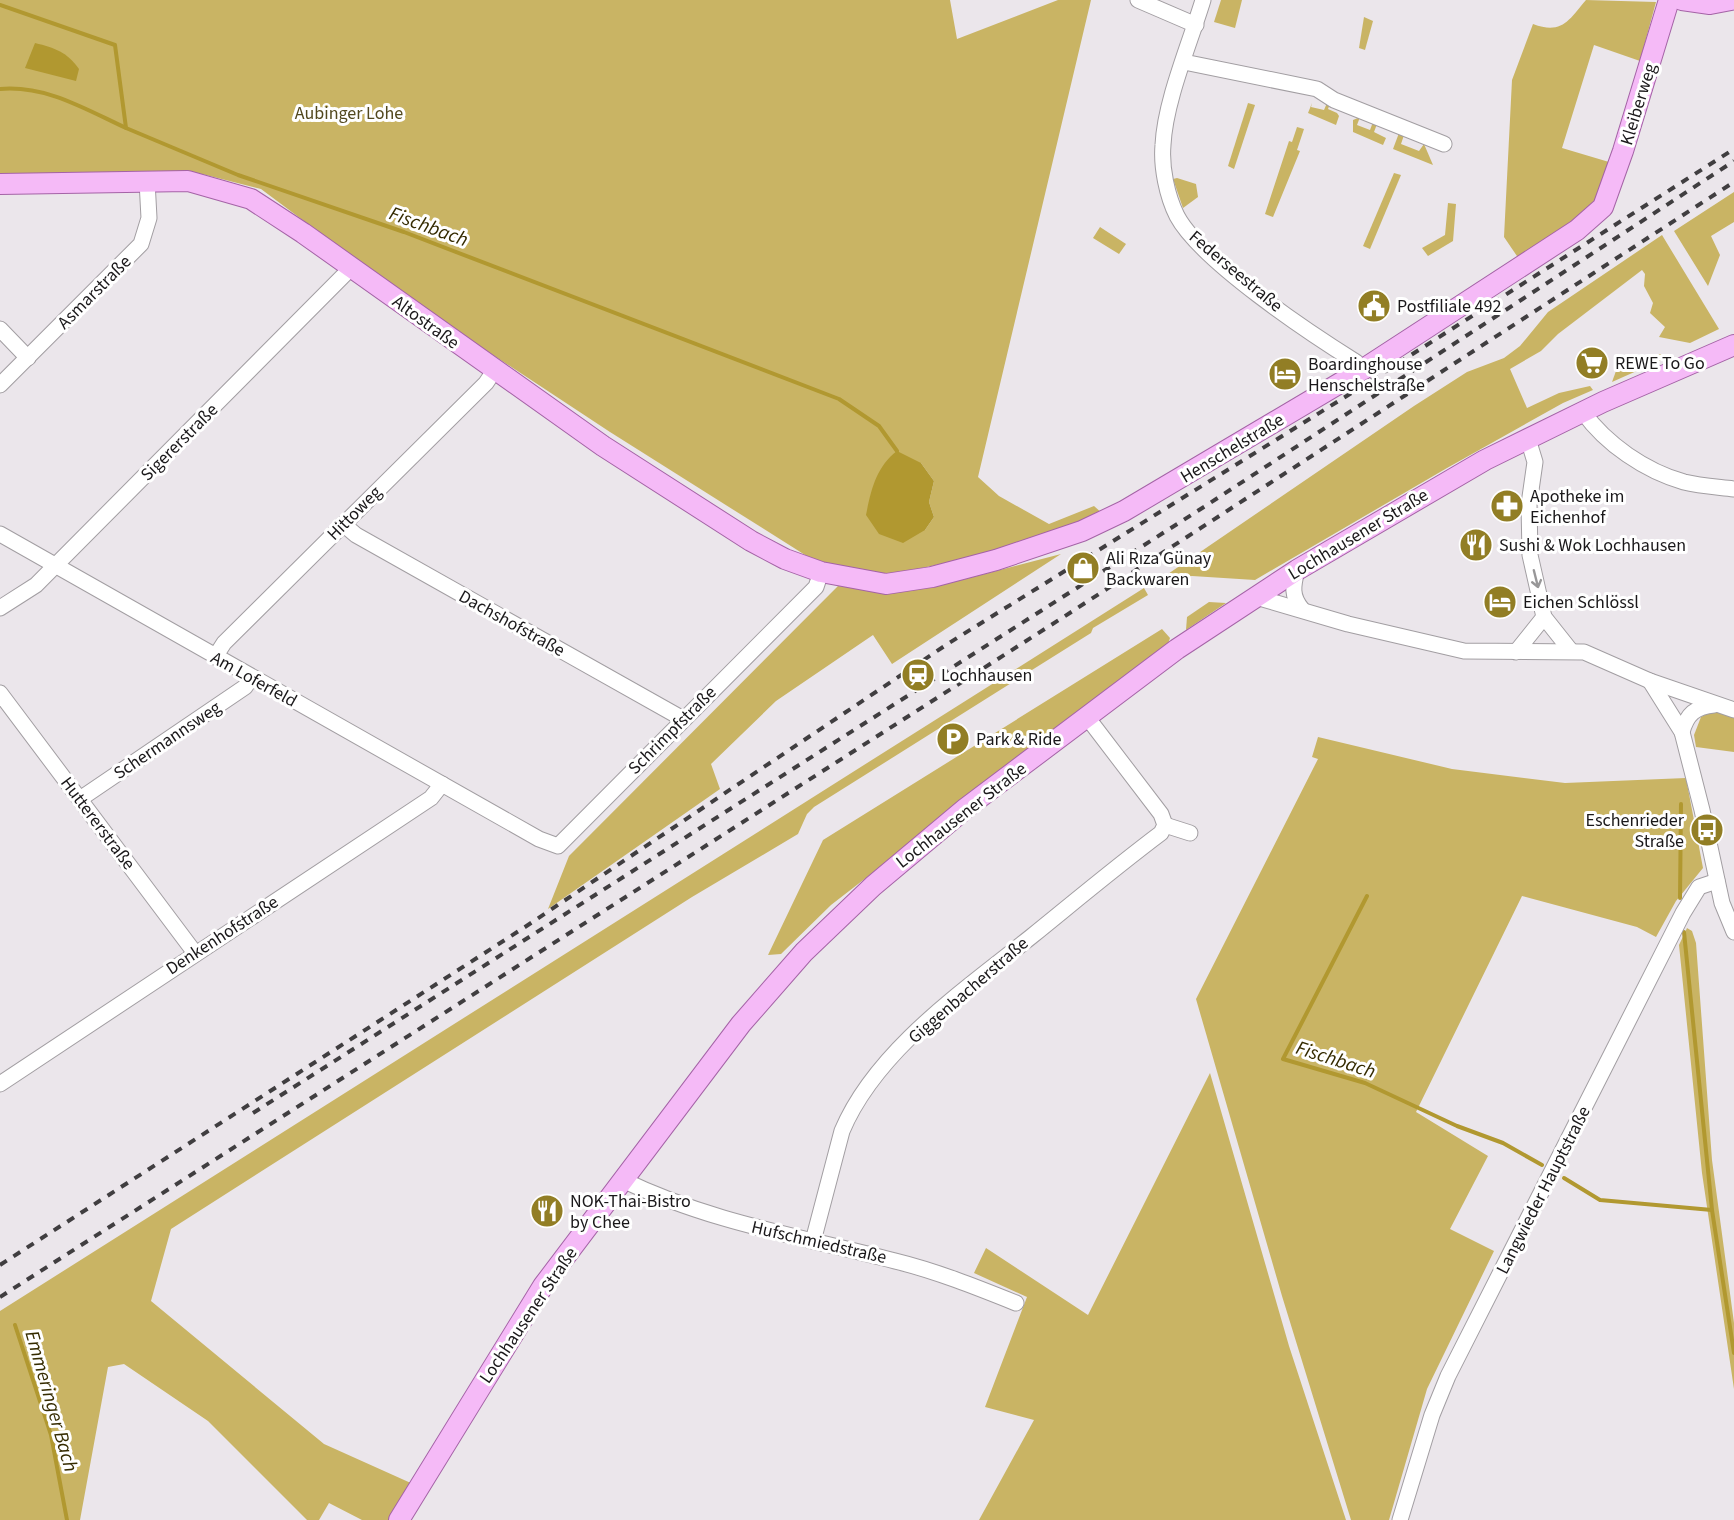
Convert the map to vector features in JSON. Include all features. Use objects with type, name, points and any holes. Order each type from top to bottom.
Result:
[{"type":"main road","name":"Kleiberweg","points":[[1603,207],[1669,0]]},
{"type":"main road","points":[[1682,0],[1710,4],[1731,0]]},
{"type":"main road","name":"Altostraße","points":[[0,184],[147,181],[200,183],[251,200],[603,446],[751,541],[785,559],[820,572]]},
{"type":"main road","name":"Henschelstraße","points":[[820,572],[886,584],[966,568],[1082,531],[1124,511],[1212,461],[1362,370],[1577,230],[1603,207]]},
{"type":"main road","name":"Lochhausener Straße","points":[[399,1520],[543,1286],[741,1024],[804,952],[873,886],[966,808],[1177,649],[1298,570],[1426,492],[1528,439],[1734,345]]},
{"type":"street","points":[[1138,0],[1196,25]]},
{"type":"street","name":"Federseestraße","points":[[1203,0],[1166,121],[1163,144],[1165,175],[1177,216],[1194,240],[1247,285],[1356,362],[1362,370]]},
{"type":"street","points":[[1184,62],[1317,88],[1334,100],[1444,144]]},
{"type":"street","name":"Asmarstraße","points":[[0,385],[141,244],[149,218],[147,181]]},
{"type":"street","name":"Sigererstraße","points":[[0,608],[36,585],[351,268]]},
{"type":"street","points":[[0,329],[28,358]]},
{"type":"street","name":"Hittoweg","points":[[215,657],[224,643],[486,383],[494,371]]},
{"type":"street","points":[[1583,412],[1610,442],[1662,474],[1685,482],[1734,489]]},
{"type":"street","points":[[1528,439],[1535,462],[1529,504],[1530,555],[1544,617],[1571,651]]},
{"type":"street","name":"Dachshofstraße","points":[[343,524],[356,535],[683,719]]},
{"type":"street","name":"Am Loferfeld","points":[[0,534],[251,678],[509,821]]},
{"type":"street","points":[[1298,570],[1293,590],[1294,597],[1302,609]]},
{"type":"street","name":"Schrimpfstraße","points":[[509,821],[558,846],[816,586],[820,572]]},
{"type":"street","points":[[1256,597],[1348,624],[1464,651],[1584,652],[1650,681],[1734,711]]},
{"type":"street","points":[[1516,652],[1544,617]]},
{"type":"street","name":"Schermannsweg","points":[[80,799],[244,687],[251,678]]},
{"type":"street","points":[[1650,681],[1682,732],[1722,903],[1734,932]]},
{"type":"street","name":"Huttererstraße","points":[[0,693],[195,953]]},
{"type":"street","points":[[1682,732],[1686,718],[1699,707],[1714,705]]},
{"type":"street","points":[[1087,717],[1161,814],[1165,825],[1190,832]]},
{"type":"street","name":"Denkenhofstraße","points":[[0,1084],[431,798],[442,784]]},
{"type":"street","name":"Giggenbacherstraße","points":[[813,1241],[842,1131],[868,1084],[943,1006],[1161,833],[1165,825]]},
{"type":"street","name":"Langwieder Hauptstraße","points":[[1400,1520],[1432,1415],[1448,1376],[1683,913],[1699,887],[1717,881]]},
{"type":"street","name":"Hufschmiedstraße","points":[[623,1180],[671,1202],[732,1221],[949,1276],[1016,1303]]},
{"type":"green space","name":"Aubinger Lohe","points":[[0,0],[950,0],[957,39],[1058,0],[1091,0],[978,477],[999,496],[1049,524],[1094,506],[1103,514],[977,556],[890,575],[813,560],[610,432],[414,303],[261,189],[202,174],[0,180]],"holes":[[[921,463],[934,481],[929,502],[934,517],[925,530]]]},
{"type":"green space","points":[[1221,0],[1242,0],[1235,28],[1214,22]]},
{"type":"green space","points":[[1586,0],[1656,2],[1640,61],[1594,45],[1562,148],[1609,162],[1596,203],[1574,223],[1519,259],[1504,237],[1512,80],[1533,24],[1551,28],[1558,27],[1564,24]]},
{"type":"green space","points":[[1364,17],[1373,21],[1365,50],[1359,48]]},
{"type":"green space","points":[[1248,103],[1255,105],[1234,169],[1228,166]]},
{"type":"green space","points":[[1312,103],[1311,107],[1324,110],[1327,103],[1330,104],[1328,109],[1339,116],[1336,125],[1308,113]]},
{"type":"green space","points":[[1360,117],[1357,125],[1370,130],[1373,122],[1377,124],[1374,132],[1386,138],[1383,145],[1353,132],[1353,120]]},
{"type":"green space","points":[[1297,127],[1304,129],[1297,150],[1300,151],[1273,217],[1265,214],[1289,141],[1292,142]]},
{"type":"green space","points":[[1399,133],[1404,135],[1401,144],[1419,151],[1424,144],[1433,165],[1393,149]]},
{"type":"green space","points":[[1394,173],[1401,175],[1370,249],[1363,246]]},
{"type":"green space","points":[[1177,178],[1196,184],[1198,197],[1183,208],[1173,179]]},
{"type":"green space","points":[[1734,192],[1734,222],[1711,236],[1720,255],[1708,286],[1674,231]]},
{"type":"green space","points":[[1448,203],[1456,204],[1453,241],[1428,256],[1422,248],[1445,235]]},
{"type":"green space","points":[[1100,227],[1126,244],[1119,254],[1093,238]]},
{"type":"green space","points":[[1662,235],[1719,329],[1690,343],[1659,337],[1665,327],[1650,313],[1653,303],[1644,286],[1645,274],[1642,270],[1558,334],[1541,351],[1510,369],[1527,408],[1559,393],[1590,386],[1593,390],[1563,403],[1447,468],[1255,580],[1192,576],[1167,579],[1165,576],[1414,406],[1467,372],[1504,358],[1520,346],[1548,312]]},
{"type":"green space","points":[[1660,354],[1668,357],[1612,382],[1616,371]]},
{"type":"green space","points":[[1061,554],[892,664],[873,635],[776,701],[711,764],[720,789],[548,909],[569,856],[838,586],[888,590],[950,583]]},
{"type":"green space","points":[[1144,588],[1148,595],[1093,628],[1091,633],[814,807],[807,814],[798,834],[692,897],[171,1229],[151,1301],[324,1444],[413,1484],[391,1520],[362,1520],[329,1503],[319,1520],[307,1520],[208,1421],[124,1364],[108,1367],[80,1520],[0,1520],[0,1311]]},
{"type":"green space","points":[[1209,602],[1226,603],[1186,630],[1187,617]]},
{"type":"green space","points":[[1162,629],[1170,638],[1168,644],[831,905],[781,954],[768,955],[823,840]]},
{"type":"green space","points":[[1712,711],[1734,716],[1734,752],[1696,747],[1694,735],[1701,717]]},
{"type":"green space","points":[[1318,737],[1452,769],[1565,783],[1686,778],[1703,868],[1676,901],[1656,937],[1637,927],[1522,896],[1416,1112],[1488,1156],[1450,1229],[1494,1251],[1427,1389],[1389,1520],[1351,1520],[1282,1296],[1196,999],[1318,759],[1312,757]]},
{"type":"green space","points":[[1687,928],[1692,931],[1696,943],[1712,1160],[1734,1323],[1734,1389],[1702,1173],[1679,945]]},
{"type":"green space","points":[[1210,1073],[1289,1346],[1346,1520],[979,1520],[1034,1420],[985,1407],[1027,1297],[974,1273],[986,1248],[1088,1315]]},
{"type":"shaded area","points":[[35,43],[55,49],[70,58],[79,69],[76,81],[25,68]]},
{"type":"shaded area","points":[[897,451],[921,463],[934,481],[929,502],[934,517],[925,530],[903,543],[879,534],[866,515],[872,488],[879,472]]},
{"type":"waterway","name":"Fischbach","points":[[0,5],[115,45],[126,128],[238,175],[404,232],[839,399],[879,426],[897,451]]},
{"type":"waterway","points":[[0,89],[17,89],[49,95],[80,106],[126,128]]},
{"type":"waterway","name":"Fischbach","points":[[1680,898],[1681,804]]},
{"type":"waterway","name":"Fischbach","points":[[1367,896],[1283,1059],[1365,1083],[1457,1126],[1503,1143],[1542,1165]]},
{"type":"waterway","name":"Fischbach","points":[[1684,932],[1712,1210],[1734,1353]]},
{"type":"waterway","points":[[1564,1178],[1600,1200],[1712,1210]]},
{"type":"waterway","name":"Emmeringer Bach","points":[[15,1325],[51,1435],[67,1520]]},
{"type":"railway","points":[[0,1265],[525,927],[949,643],[1353,392],[1734,149]]},
{"type":"railway","points":[[253,1113],[1207,505],[1734,161]]},
{"type":"railway","points":[[0,1297],[1062,618],[1734,182]]},
{"type":"place","name":"Postfiliale 492","points":[[1374,306]]},
{"type":"place","name":"REWE To Go","points":[[1592,363]]},
{"type":"place","name":"Boardinghouse Henschelstraße","points":[[1285,374]]},
{"type":"place","name":"Apotheke im Eichenhof","points":[[1507,506]]},
{"type":"place","name":"Sushi & Wok Lochhausen","points":[[1476,545]]},
{"type":"place","name":"Ali Rıza Günay Backwaren","points":[[1083,568]]},
{"type":"place","name":"Eichen Schlössl","points":[[1500,602]]},
{"type":"place","name":"Lochhausen","points":[[918,675]]},
{"type":"place","name":"Park & Ride","points":[[953,739]]},
{"type":"place","name":"Eschenrieder Straße","points":[[1707,830]]},
{"type":"place","name":"NOK-Thai-Bistro by Chee","points":[[547,1211]]}]
